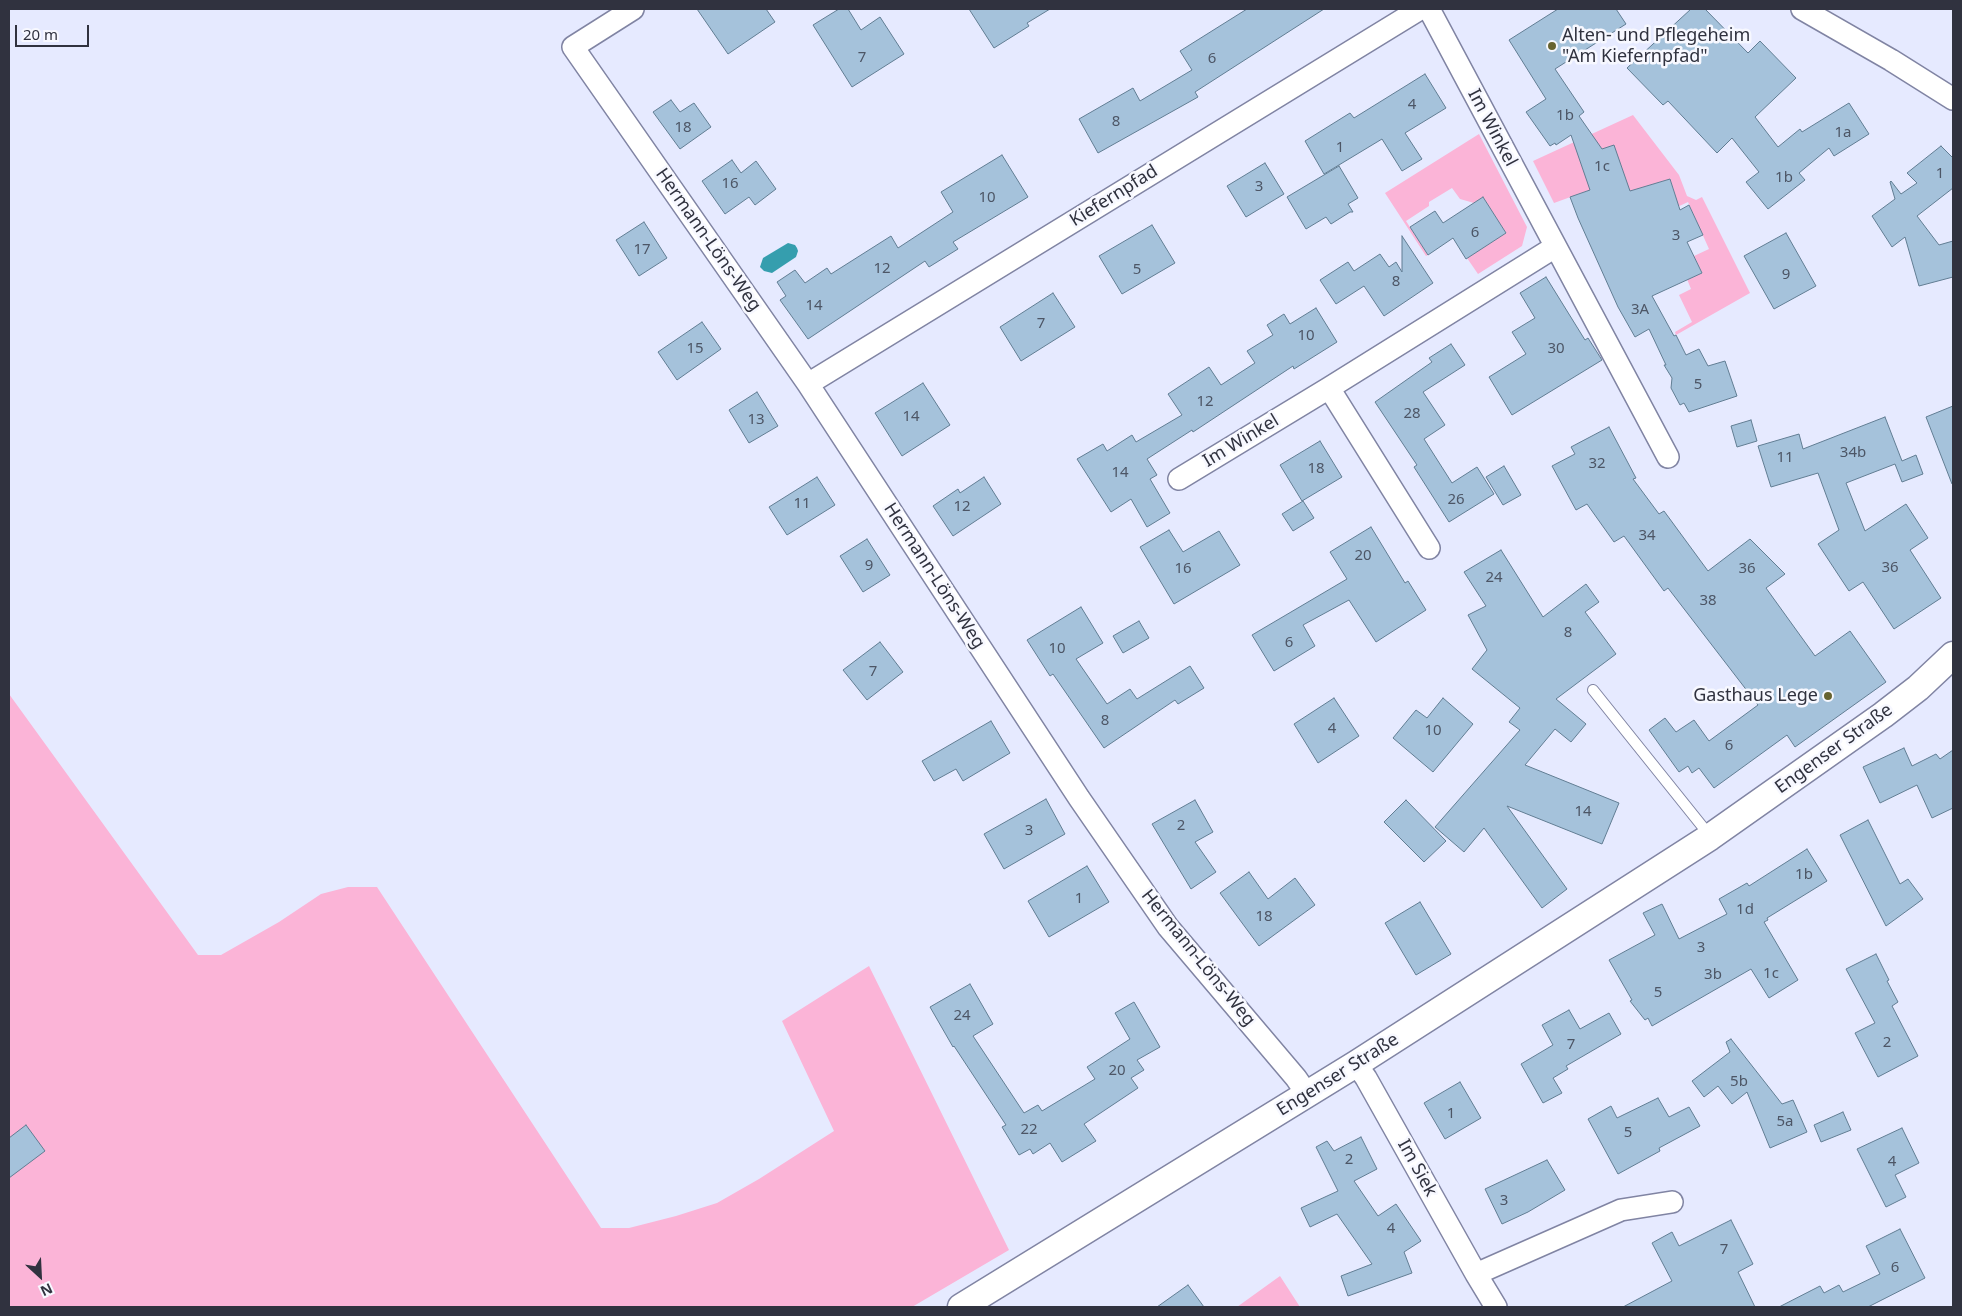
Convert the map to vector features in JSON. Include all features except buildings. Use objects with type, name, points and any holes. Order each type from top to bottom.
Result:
[{"type":"street","name":"Hermann-Löns-Weg","points":[[633,9],[573,47],[808,384],[1068,781],[1163,919],[1296,1078],[1307,1094]]},
{"type":"street","name":"Kiefernpfad","points":[[808,384],[1420,9]]},
{"type":"street","name":"Im Winkel","points":[[1429,9],[1668,457]]},
{"type":"street","points":[[1802,9],[1891,60],[1953,99]]},
{"type":"street","name":"Im Winkel","points":[[1179,479],[1555,247]]},
{"type":"street","points":[[1329,388],[1429,548]]},
{"type":"street","name":"Engenser Straße","points":[[961,1307],[1356,1064],[1710,837],[1883,715],[1918,688],[1953,656]]},
{"type":"street","name":"Im Siek","points":[[1356,1064],[1366,1078],[1496,1307]]},
{"type":"street","points":[[1476,1274],[1621,1210],[1672,1202]]},
{"type":"lane","points":[[1593,690],[1710,837]]},
{"type":"shaded area","points":[[1633,115],[1679,175],[1687,196],[1696,200],[1702,197],[1750,293],[1676,335],[1675,332],[1692,322],[1679,295],[1691,289],[1687,279],[1702,273],[1694,256],[1709,249],[1688,202],[1673,209],[1675,194],[1670,179],[1591,204],[1587,191],[1554,203],[1533,161]]},
{"type":"shaded area","points":[[1479,134],[1527,227],[1522,246],[1478,274],[1467,258],[1506,233],[1483,197],[1474,203],[1460,199],[1452,188],[1429,202],[1429,206],[1406,221],[1428,255],[1426,256],[1385,193]]},
{"type":"shaded area","points":[[9,694],[198,955],[221,955],[279,922],[321,894],[348,887],[377,887],[601,1228],[629,1228],[717,1203],[759,1179],[834,1131],[782,1021],[869,966],[1009,1250],[912,1307],[9,1307]]},
{"type":"shaded area","points":[[1280,1276],[1300,1307],[1237,1307]]},
{"type":"water","points":[[788,243],[795,245],[797,248],[796,257],[772,273],[764,271],[760,267],[763,258]]},
{"type":"place","name":"Alten- und Pflegeheim \"Am Kiefernpfad\"","points":[[1552,46]]},
{"type":"place","name":"Gasthaus Lege","points":[[1828,696]]}]
